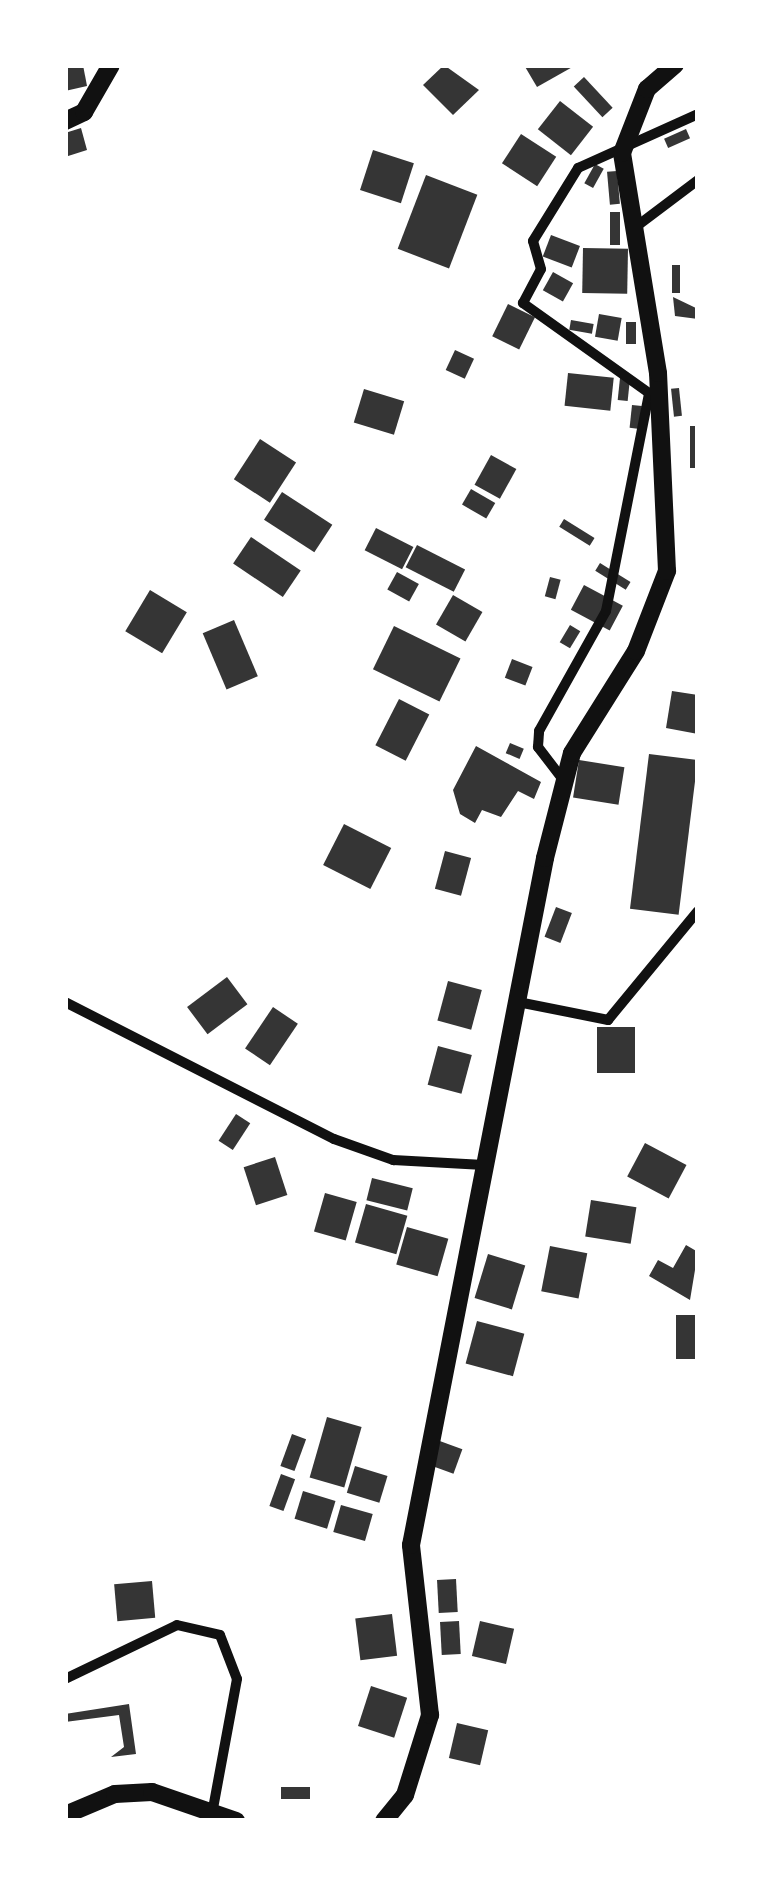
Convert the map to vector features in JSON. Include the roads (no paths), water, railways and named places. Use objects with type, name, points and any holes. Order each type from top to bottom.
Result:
[{"type":"street","points":[[65,121],[84,112],[111,65]]},
{"type":"street","points":[[384,1821],[404,1795],[430,1715],[411,1545],[484,1165],[564,781],[584,731],[636,651],[667,572],[669,499],[637,226],[622,152],[647,89],[675,65]]},
{"type":"street","points":[[564,781],[538,746],[539,730],[606,611],[649,393],[523,304],[541,269],[533,240],[578,168],[622,152],[698,114]]},
{"type":"street","points":[[637,226],[698,180]]},
{"type":"street","points":[[518,1002],[608,1020],[698,911]]},
{"type":"street","points":[[65,1002],[334,1139],[393,1160],[484,1165]]},
{"type":"street","points":[[65,1679],[177,1625],[220,1635],[236,1680],[213,1809]]},
{"type":"street","points":[[65,1815],[114,1794],[152,1792],[213,1809],[236,1821]]}]
